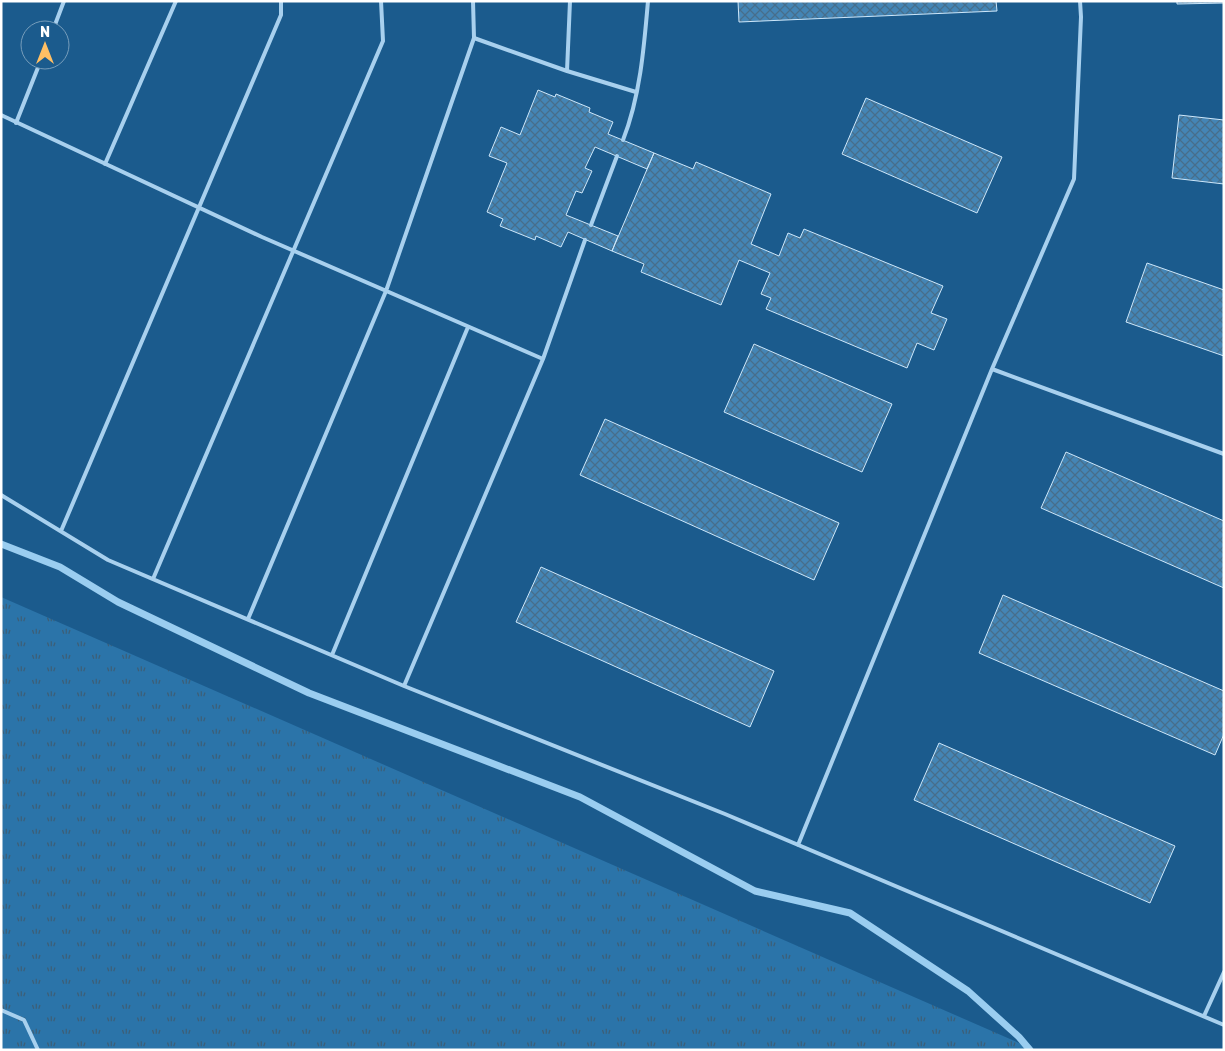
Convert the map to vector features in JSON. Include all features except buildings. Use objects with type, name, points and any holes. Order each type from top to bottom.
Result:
[{"type":"lane","points":[[57,20],[64,1]]},
{"type":"lane","points":[[105,164],[176,1]]},
{"type":"lane","points":[[61,531],[281,15],[281,1]]},
{"type":"lane","points":[[153,579],[383,41],[381,1]]},
{"type":"lane","points":[[248,619],[386,291],[474,38],[473,1]]},
{"type":"lane","points":[[567,71],[570,1]]},
{"type":"lane","points":[[623,140],[630,124],[644,55],[648,1]]},
{"type":"lane","points":[[798,845],[992,369],[1074,179],[1081,17],[1080,1]]},
{"type":"lane","points":[[474,38],[567,71],[636,92]]},
{"type":"lane","points":[[16,122],[37,70]]},
{"type":"lane","points":[[1,116],[293,251],[543,359]]},
{"type":"lane","points":[[591,225],[617,156]]},
{"type":"lane","points":[[404,686],[543,359],[585,240]]},
{"type":"lane","points":[[332,655],[468,326]]},
{"type":"lane","points":[[992,369],[1224,454]]},
{"type":"lane","points":[[1,494],[108,560],[404,686],[725,814],[1224,1025]]},
{"type":"lane","points":[[1204,1016],[1224,972]]},
{"type":"lane","points":[[1,1010],[24,1020],[38,1050]]},
{"type":"green space","points":[[1,597],[1035,1050],[1,1050]]},
{"type":"waterway","points":[[1,544],[60,567],[118,602],[309,693],[580,797],[755,891],[850,913],[968,991],[1019,1037],[1030,1050]]}]
